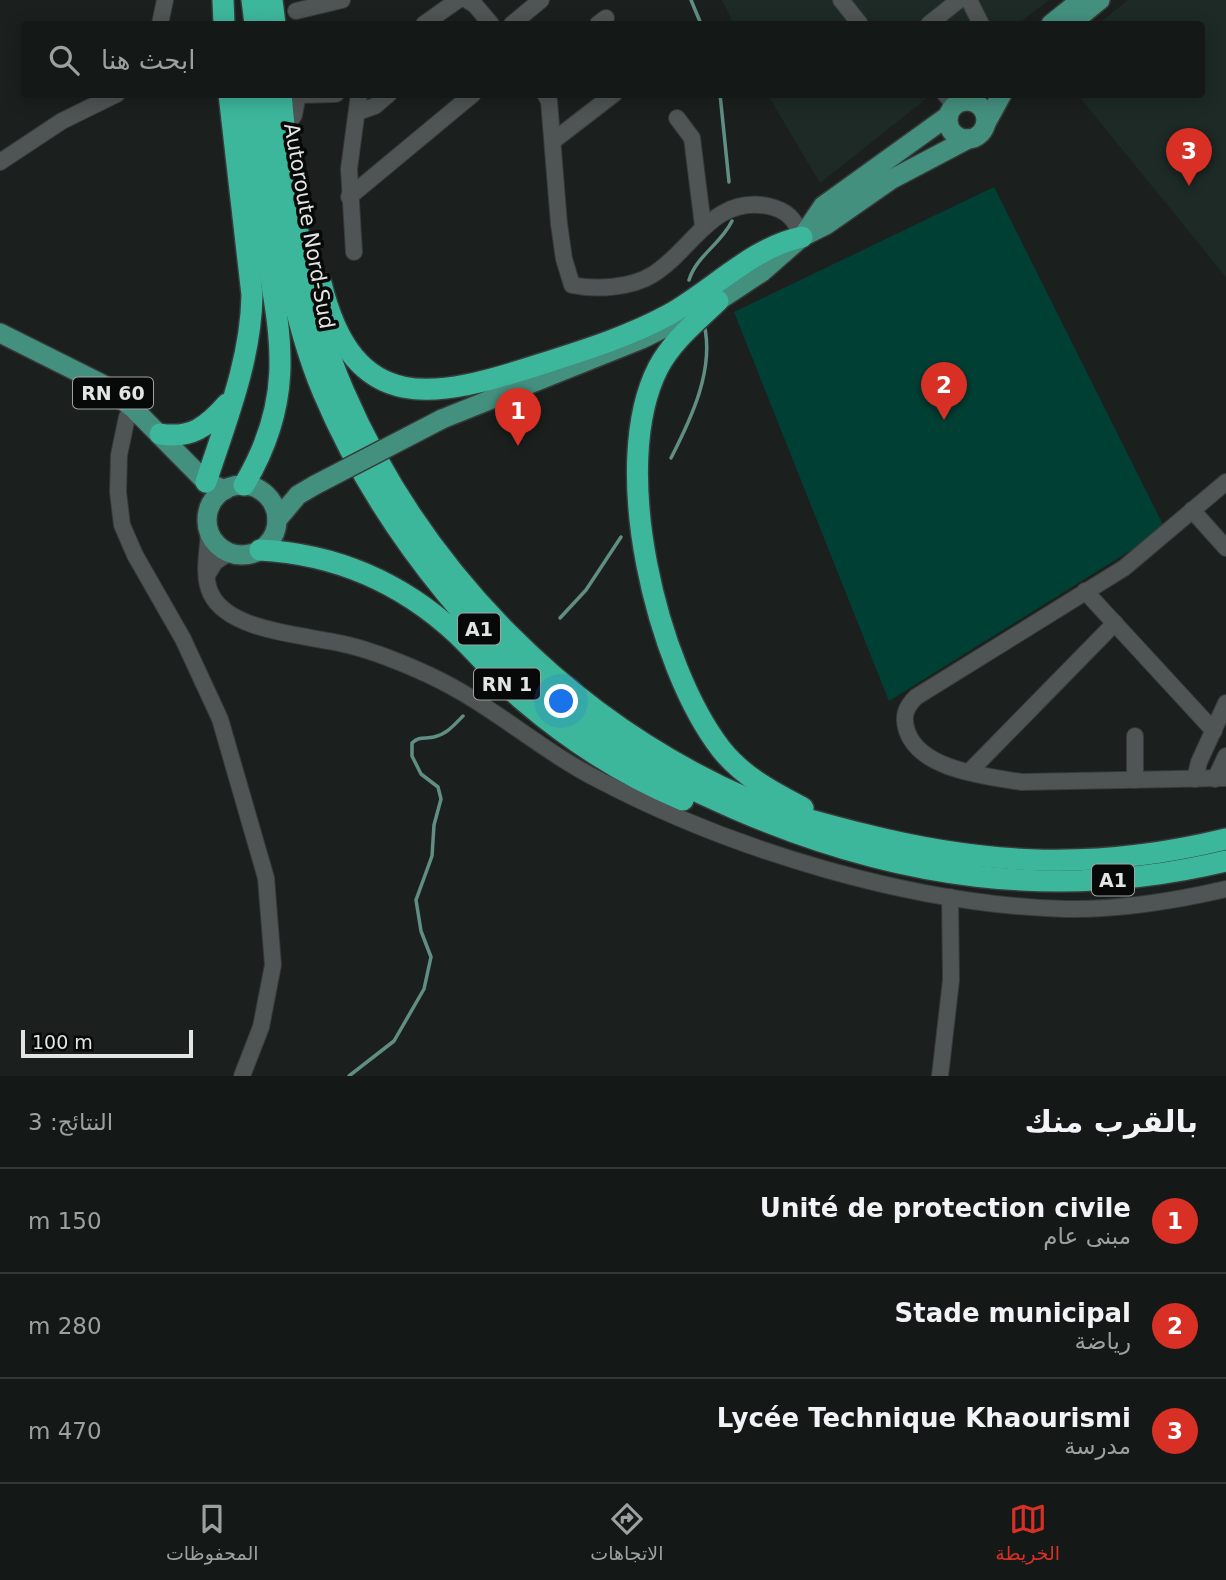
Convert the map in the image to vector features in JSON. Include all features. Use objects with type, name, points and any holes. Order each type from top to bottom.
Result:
[{"type":"highway","points":[[223,0],[224,21]]},
{"type":"highway","points":[[240,0],[241,21]]},
{"type":"highway","points":[[252,0],[255,21]]},
{"type":"highway","points":[[272,0],[275,21]]},
{"type":"highway","points":[[222,490],[233,397],[247,353],[252,295],[229,98]]},
{"type":"highway","points":[[222,490],[260,454],[277,406],[282,359],[260,216],[247,98]]},
{"type":"highway","name":"Autoroute Nord-Sud","points":[[263,98],[281,227],[309,356],[339,428],[405,536],[474,624],[559,705],[622,752],[686,787],[789,832],[845,850],[913,867],[999,880],[1047,883],[1131,879],[1226,861]]},
{"type":"highway","name":"Autoroute Nord-Sud","points":[[281,98],[287,164],[305,273],[342,388],[390,480],[448,564],[478,600],[557,680],[641,743],[749,799],[836,827],[952,854],[1043,862],[1125,858],[1226,839]]},
{"type":"highway","points":[[287,164],[308,227],[323,291],[340,335],[363,366],[380,379],[419,390],[446,391],[476,385],[629,333],[709,290],[769,246],[802,237]]},
{"type":"highway","points":[[718,301],[673,344],[658,369],[645,400],[639,431],[639,493],[654,594],[664,634],[682,681],[707,729],[723,751],[759,784],[836,827]]},
{"type":"highway","points":[[160,434],[179,437],[203,428],[233,397]]},
{"type":"highway","name":"RN 1","points":[[260,550],[292,553],[336,564],[391,585],[419,602],[456,634],[522,700],[566,736],[617,768],[697,806],[758,818]]},
{"type":"main road","points":[[1055,21],[1081,0]]},
{"type":"main road","points":[[1074,21],[1100,0]]},
{"type":"main road","points":[[277,520],[306,490],[442,419],[642,339],[718,301],[762,272],[802,237],[826,225],[892,179],[979,135],[1000,98]]},
{"type":"main road","points":[[802,237],[823,206],[955,103],[971,102],[981,108],[985,124]]},
{"type":"main road","points":[[955,103],[953,132],[968,139]]},
{"type":"main road","name":"RN 60","points":[[0,333],[81,371],[134,409],[222,490]]},
{"type":"main road","points":[[265,494],[274,506],[277,520],[272,538],[260,550],[240,555],[220,548],[208,531],[207,522],[222,490],[265,494],[306,490]]},
{"type":"street","points":[[160,21],[164,0]]},
{"type":"street","points":[[296,12],[342,0]]},
{"type":"street","points":[[428,21],[458,0]]},
{"type":"street","points":[[467,0],[482,21]]},
{"type":"street","points":[[516,21],[541,0]]},
{"type":"street","points":[[841,0],[858,21]]},
{"type":"street","points":[[933,21],[959,0]]},
{"type":"street","points":[[969,0],[980,21]]},
{"type":"street","points":[[0,162],[62,121],[109,98]]},
{"type":"street","points":[[284,130],[294,115],[297,98]]},
{"type":"street","points":[[354,253],[349,169],[359,98]]},
{"type":"street","points":[[358,111],[375,106],[384,98]]},
{"type":"street","points":[[349,197],[468,98]]},
{"type":"street","points":[[547,98],[561,242],[572,285],[594,289],[649,277],[703,226],[725,211],[757,205],[787,212],[802,237]]},
{"type":"street","points":[[553,141],[609,98]]},
{"type":"street","points":[[677,118],[692,138],[703,226]]},
{"type":"street","points":[[134,409],[127,417],[119,455],[118,492],[122,524],[135,555],[183,639],[220,719],[266,878],[273,965],[261,1027],[242,1076]]},
{"type":"street","points":[[1226,482],[1124,568],[916,697],[909,705],[905,723],[914,745],[925,754],[970,771],[1021,782],[1221,778],[1226,756]]},
{"type":"street","points":[[1192,510],[1226,548]]},
{"type":"street","points":[[208,531],[206,578],[214,600],[234,617],[259,626],[348,645],[425,673],[456,688],[585,773],[671,815],[781,855],[950,897],[1069,909],[1149,904],[1226,889]]},
{"type":"street","points":[[206,578],[215,562],[229,553]]},
{"type":"street","points":[[1086,591],[1214,731]]},
{"type":"street","points":[[970,771],[1115,623]]},
{"type":"street","points":[[1195,779],[1226,703]]},
{"type":"street","points":[[1135,736],[1135,780]]},
{"type":"street","points":[[940,1076],[951,980],[950,897]]},
{"type":"shaded area","points":[[722,0],[1049,0],[1022,21],[732,21]]},
{"type":"shaded area","points":[[1128,0],[1226,0],[1226,277],[1080,98],[1205,98],[1205,21],[1102,21]]},
{"type":"shaded area","points":[[770,98],[927,98],[820,183]]},
{"type":"green space","points":[[994,187],[1165,529],[889,701],[734,312]]},
{"type":"waterway","points":[[691,0],[700,21]]},
{"type":"waterway","points":[[720,98],[729,182]]},
{"type":"waterway","points":[[689,280],[698,263],[732,221]]},
{"type":"waterway","points":[[671,458],[693,410],[704,376],[707,341],[704,324]]},
{"type":"waterway","points":[[560,618],[586,590],[621,537]]},
{"type":"waterway","points":[[349,1076],[394,1041],[424,989],[431,957],[421,931],[416,900],[432,856],[434,825],[441,799],[438,787],[421,774],[412,756],[412,743],[443,734],[463,716]]},
{"type":"place","name":"Lycée Technique Khaourismi","points":[[1189,186]]},
{"type":"place","name":"Stade municipal","points":[[944,420]]},
{"type":"place","name":"Unité de protection civile","points":[[518,446]]}]
